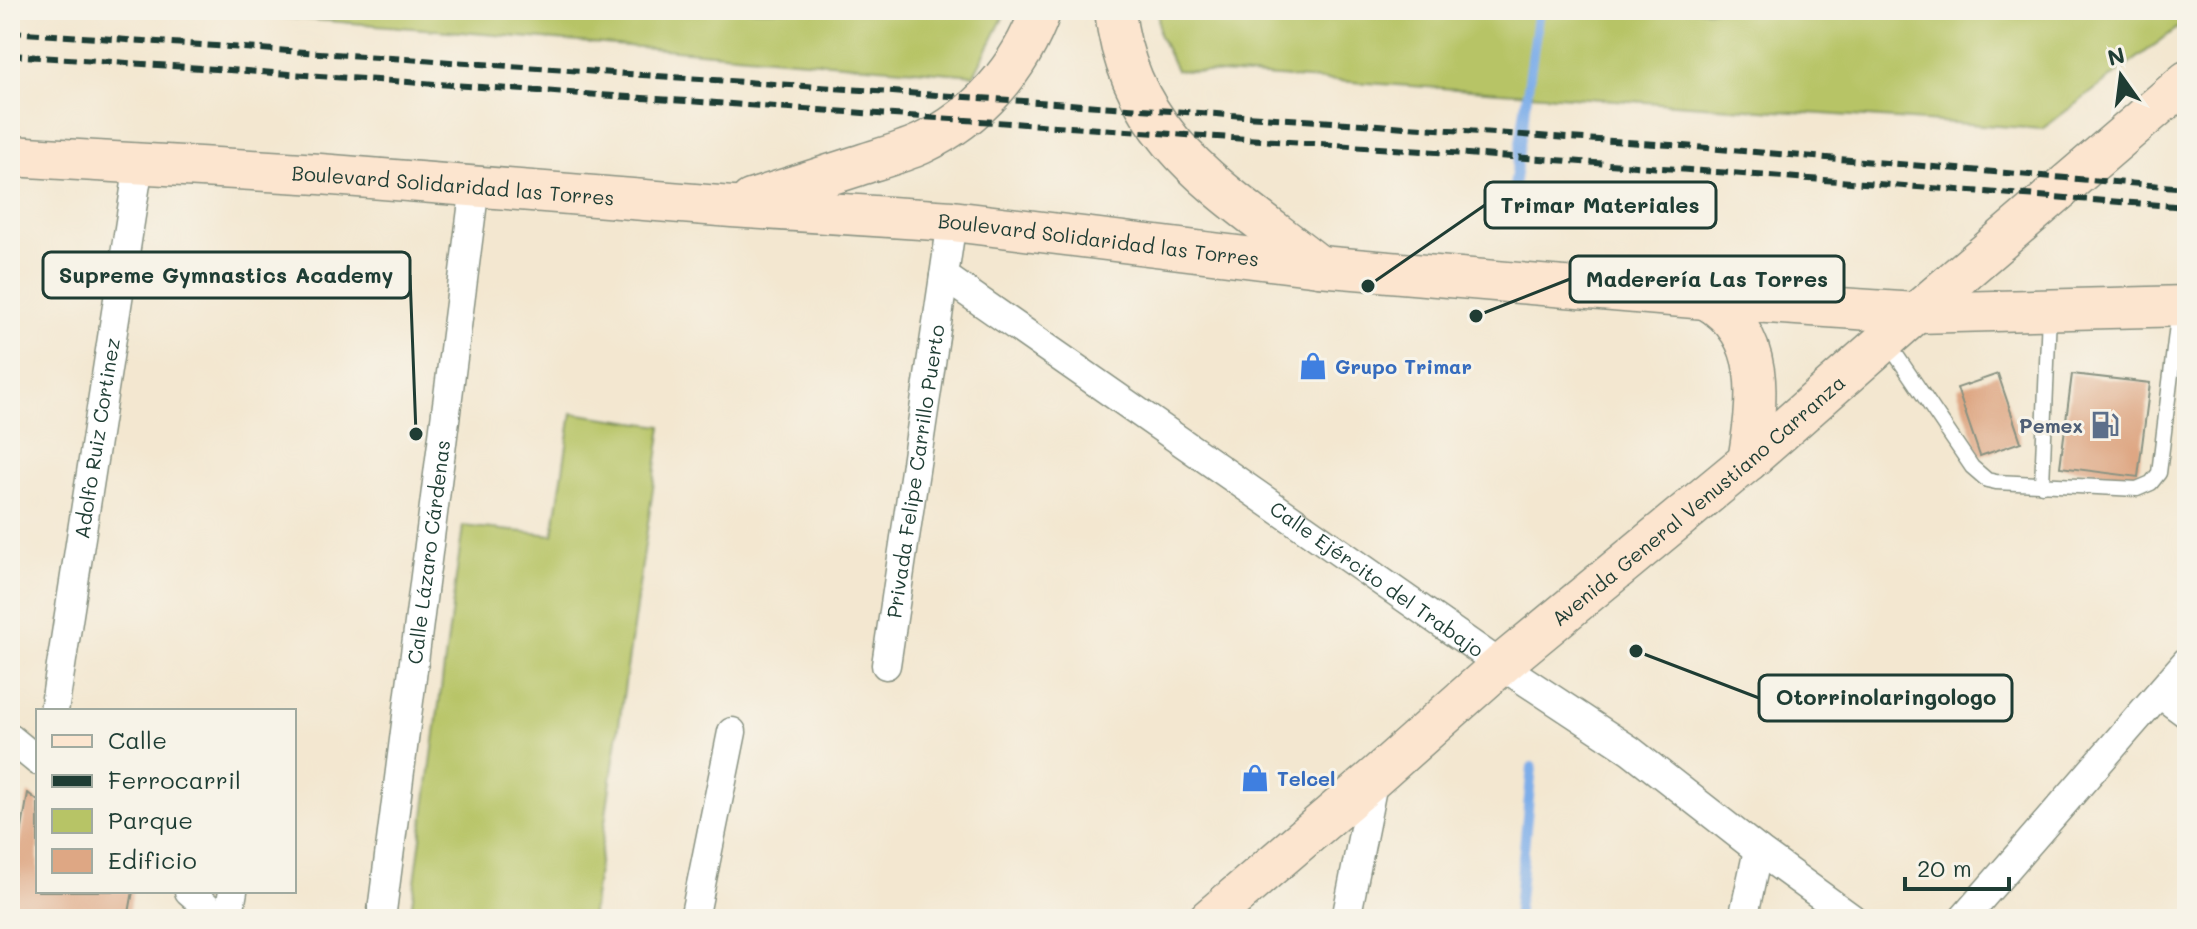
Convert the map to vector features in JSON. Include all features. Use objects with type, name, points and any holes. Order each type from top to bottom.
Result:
[{"type":"main road","points":[[732,207],[919,145],[951,128],[977,108],[1019,58],[1041,10]]},
{"type":"main road","points":[[1115,10],[1124,56],[1136,88],[1174,146],[1197,171],[1319,266]]},
{"type":"main road","name":"Avenida General Venustiano Carranza","points":[[1209,919],[1501,665],[1748,461],[1885,339],[2187,81]]},
{"type":"main road","name":"Boulevard Solidaridad las Torres","points":[[10,156],[952,221],[1319,266],[1706,299],[1916,313],[2183,306]]},
{"type":"main road","points":[[1706,299],[1720,307],[1740,328],[1754,367],[1756,414],[1748,461]]},
{"type":"street","name":"Adolfo Ruiz Cortinez","points":[[54,709],[139,164]]},
{"type":"street","name":"Calle Lázaro Cárdenas","points":[[381,919],[475,186]]},
{"type":"street","points":[[944,276],[952,221]]},
{"type":"street","name":"Calle Ejército del Trabajo","points":[[944,276],[1501,665],[1630,750],[1853,919]]},
{"type":"street","name":"Privada Felipe Carrillo Puerto","points":[[886,665],[944,276]]},
{"type":"street","points":[[1963,919],[2187,661]]},
{"type":"street","points":[[2160,694],[2187,714]]},
{"type":"street","points":[[694,919],[732,732]]},
{"type":"street","points":[[10,738],[36,759]]},
{"type":"street","points":[[1346,919],[1374,778]]},
{"type":"street","points":[[1743,919],[1758,850]]},
{"type":"street","points":[[191,893],[221,919]]},
{"type":"street","points":[[228,919],[233,893]]},
{"type":"lane","points":[[1885,339],[1972,467],[1987,480],[2137,489],[2146,487],[2159,473],[2183,306]]},
{"type":"lane","points":[[2042,485],[2049,309]]},
{"type":"green space","points":[[195,10],[1007,10],[974,75]]},
{"type":"green space","points":[[1158,10],[2187,10],[2187,21],[2042,129],[1176,70],[1159,34]]},
{"type":"green space","points":[[572,413],[662,426],[591,919],[410,919],[463,526],[553,535]]},
{"type":"building","name":"Pemex","points":[[1998,374],[2021,442],[1980,456],[1957,388]]},
{"type":"building","name":"Pemex","points":[[2072,374],[2150,383],[2138,477],[2060,467]]},
{"type":"building","points":[[28,793],[36,799],[36,893],[133,893],[128,919],[10,919],[10,900]]},
{"type":"waterway","points":[[1510,215],[1539,10]]},
{"type":"waterway","points":[[1517,919],[1532,767]]},
{"type":"railway","points":[[10,32],[1671,145],[2187,188]]},
{"type":"railway","points":[[10,55],[1555,160],[2187,207]]},
{"type":"place","name":"Trimar Materiales","points":[[1368,286]]},
{"type":"place","name":"Maderería Las Torres","points":[[1476,316]]},
{"type":"place","name":"Grupo Trimar","points":[[1313,366]]},
{"type":"place","name":"Pemex","points":[[2105,425]]},
{"type":"place","name":"Supreme Gymnastics Academy","points":[[416,434]]},
{"type":"place","name":"Otorrinolaringologo","points":[[1636,651]]},
{"type":"place","name":"Telcel","points":[[1255,778]]}]
